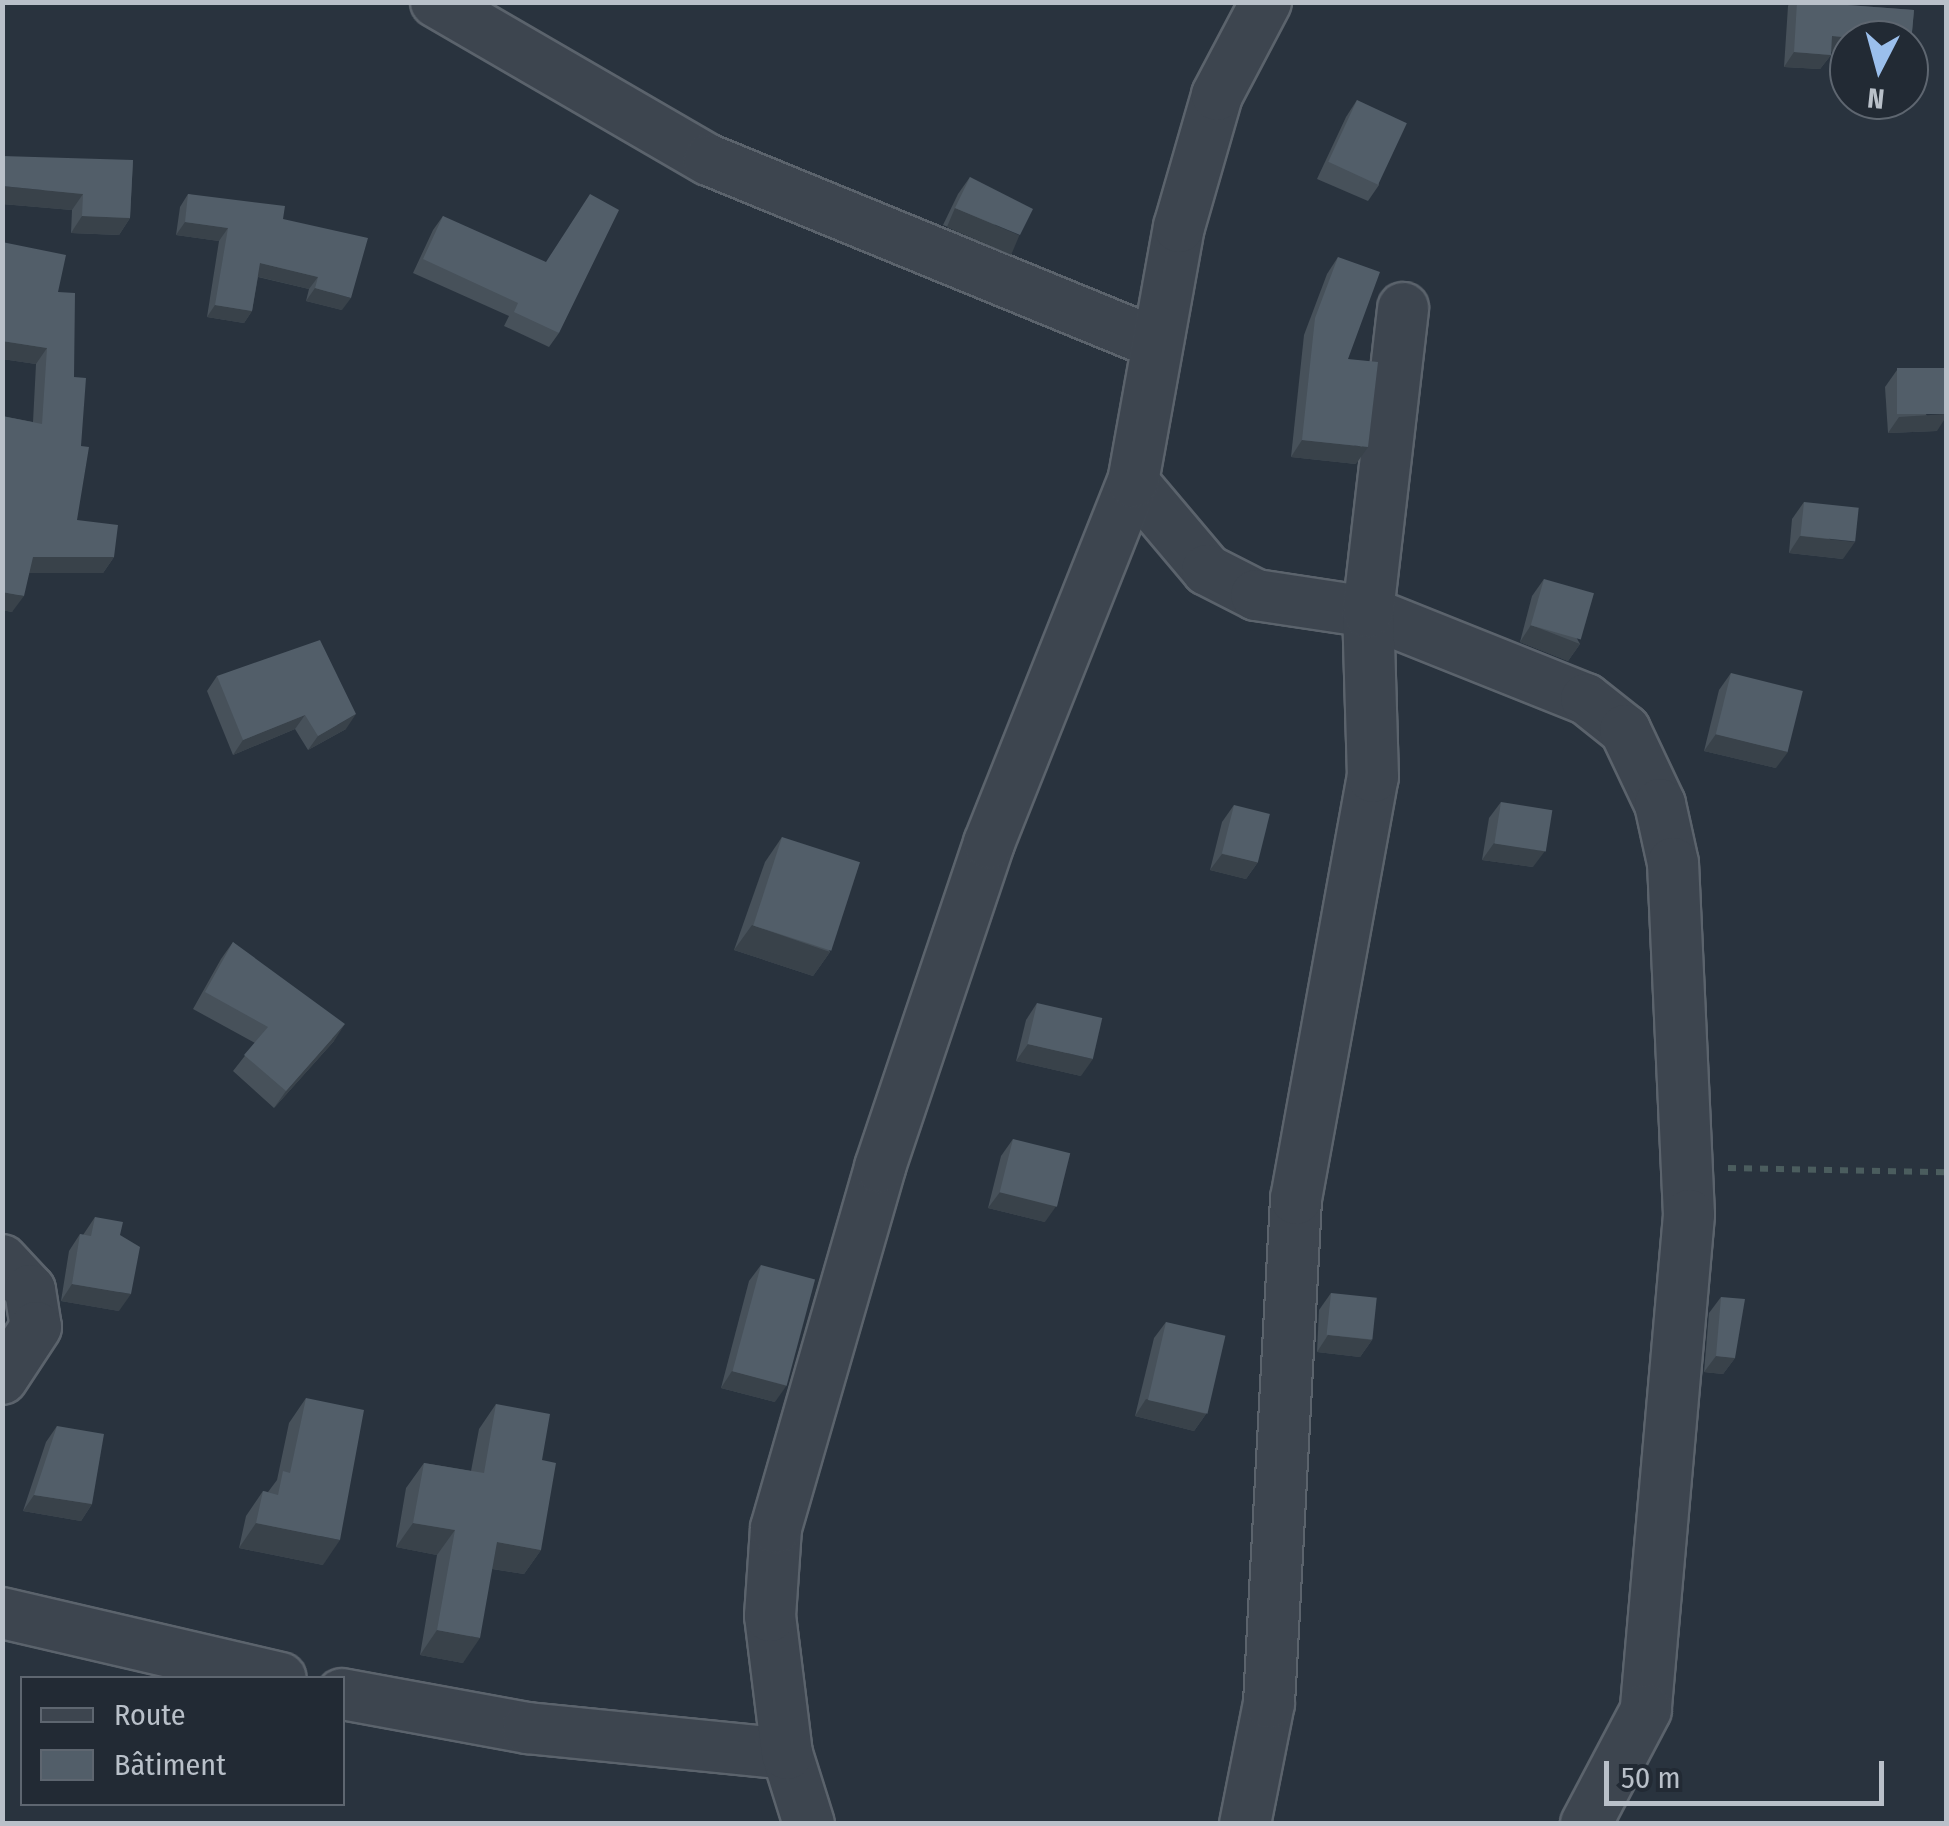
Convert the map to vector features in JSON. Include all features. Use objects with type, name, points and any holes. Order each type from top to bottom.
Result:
[{"type":"street","points":[[436,2],[708,160],[1156,342]]},
{"type":"street","points":[[809,1824],[787,1754],[770,1616],[776,1528],[795,1454],[989,843],[1133,482],[1156,342],[1217,96],[1266,2]]},
{"type":"street","points":[[1245,1824],[1269,1704],[1296,1199],[1373,777],[1368,612],[1403,308]]},
{"type":"street","points":[[1133,482],[1207,570],[1256,595],[1368,612],[1586,699],[1625,730],[1660,804],[1673,863],[1686,1169],[1646,1710],[1586,1824]]},
{"type":"street","points":[[2,1260],[30,1290],[36,1327],[2,1379]]},
{"type":"street","points":[[2,1613],[272,1676]]},
{"type":"street","points":[[345,1695],[528,1728],[787,1754]]},
{"type":"path","points":[[1686,1169],[1946,1172]]},
{"type":"building","points":[[1797,2],[1914,10],[1913,20],[1829,20],[1829,55],[1794,52]]},
{"type":"building","points":[[1357,100],[1407,123],[1378,185],[1328,162]]},
{"type":"building","points":[[2,156],[133,160],[130,218],[82,216],[83,194],[2,186]]},
{"type":"building","points":[[970,177],[1033,209],[1020,235],[955,208]]},
{"type":"building","points":[[188,194],[285,206],[283,219],[368,238],[351,298],[315,288],[318,277],[260,263],[252,311],[215,305],[228,228],[185,222]]},
{"type":"building","points":[[590,194],[619,210],[559,333],[514,312],[518,303],[423,259],[443,216],[546,262]]},
{"type":"building","points":[[2,242],[66,255],[58,292],[75,293],[74,377],[86,378],[81,446],[89,447],[77,520],[118,525],[114,557],[33,557],[24,596],[2,592],[2,416],[42,424],[47,348],[2,341]]},
{"type":"building","points":[[1338,257],[1380,272],[1348,359],[1378,362],[1368,447],[1302,440],[1315,318]]},
{"type":"building","points":[[1897,368],[1946,368],[1946,414],[1897,414]]},
{"type":"building","points":[[1804,502],[1859,508],[1855,542],[1800,536]]},
{"type":"building","points":[[1544,579],[1594,593],[1581,639],[1531,625]]},
{"type":"building","points":[[320,640],[356,714],[318,736],[305,715],[243,740],[217,676]]},
{"type":"building","points":[[1731,673],[1803,691],[1788,752],[1716,734]]},
{"type":"building","points":[[1501,802],[1552,810],[1546,852],[1494,843]]},
{"type":"building","points":[[1234,805],[1270,814],[1258,862],[1222,854]]},
{"type":"building","points":[[782,837],[860,862],[831,951],[753,925]]},
{"type":"building","points":[[233,942],[345,1024],[286,1091],[244,1055],[268,1027],[205,992]]},
{"type":"building","points":[[1037,1003],[1102,1018],[1093,1059],[1028,1044]]},
{"type":"building","points":[[1013,1139],[1070,1153],[1057,1207],[1000,1192]]},
{"type":"building","points":[[95,1217],[123,1222],[120,1235],[140,1247],[131,1294],[72,1284],[80,1234],[91,1236]]},
{"type":"building","points":[[761,1265],[815,1279],[787,1386],[733,1371]]},
{"type":"building","points":[[1331,1293],[1377,1298],[1372,1340],[1327,1335]]},
{"type":"building","points":[[1721,1297],[1745,1299],[1735,1358],[1716,1356]]},
{"type":"building","points":[[1166,1322],[1225,1336],[1207,1414],[1148,1400]]},
{"type":"building","points":[[306,1398],[364,1410],[340,1540],[256,1523],[263,1491],[278,1495],[283,1471],[290,1473]]},
{"type":"building","points":[[496,1404],[550,1414],[542,1460],[556,1463],[541,1550],[497,1542],[480,1638],[437,1630],[455,1530],[413,1523],[424,1463],[484,1473]]},
{"type":"building","points":[[57,1426],[104,1434],[92,1504],[34,1495]]}]
